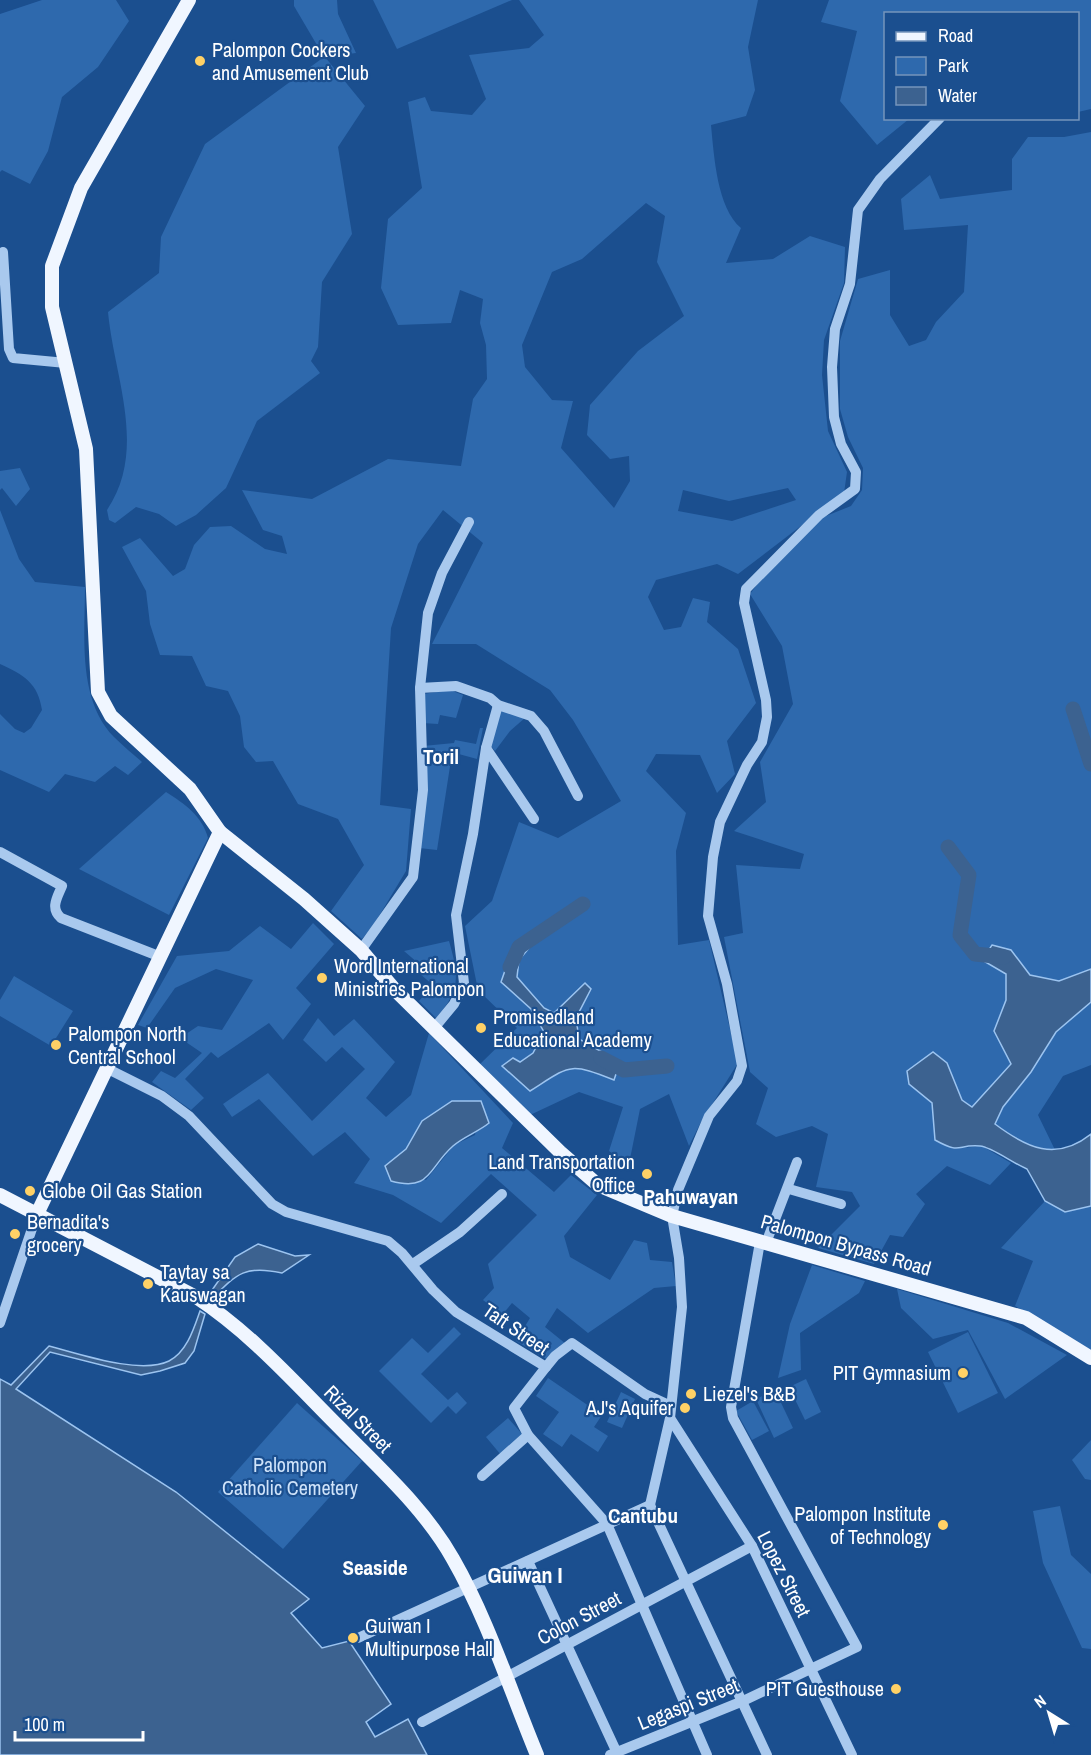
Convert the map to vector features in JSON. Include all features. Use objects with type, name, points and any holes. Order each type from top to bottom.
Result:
[{"type":"main road","name":"Palompon Bypass Road","points":[[189,0],[81,188],[52,266],[52,307],[86,449],[98,692],[111,716],[190,789],[220,832],[304,899],[361,950],[396,990],[560,1152],[598,1185],[672,1216],[1026,1318],[1091,1358]]},
{"type":"main road","points":[[37,1214],[220,832]]},
{"type":"main road","name":"Rizal Street","points":[[0,1195],[196,1298],[253,1340],[403,1492],[439,1537],[468,1588],[537,1755]]},
{"type":"street","points":[[767,1755],[684,1582],[650,1505],[670,1418],[682,1307],[679,1258],[672,1216],[678,1190],[709,1116],[737,1081],[742,1066],[727,984],[708,916],[713,857],[720,822],[747,765],[762,742],[767,717],[766,700],[744,603],[747,589],[819,515],[855,489],[856,472],[841,444],[834,417],[832,367],[835,329],[850,284],[858,210],[880,179],[938,120]]},
{"type":"street","points":[[3,252],[9,349],[13,358],[66,363]]},
{"type":"street","points":[[361,950],[413,877],[423,790],[420,688],[428,613],[442,573],[469,522]]},
{"type":"street","points":[[420,688],[456,686],[490,698],[498,705],[531,716],[544,731],[578,796]]},
{"type":"street","points":[[435,1027],[454,1004],[464,983],[456,915],[473,834],[486,748],[498,705]]},
{"type":"street","points":[[486,748],[534,819]]},
{"type":"street","points":[[0,852],[62,886],[54,904],[55,912],[61,918],[161,957]]},
{"type":"street","name":"Taft Street","points":[[108,1069],[162,1096],[189,1116],[272,1204],[286,1212],[388,1241],[413,1264],[433,1290],[456,1312],[546,1367],[514,1408],[528,1435],[607,1524],[707,1755]]},
{"type":"street","points":[[763,1243],[789,1189],[797,1162]]},
{"type":"street","points":[[789,1189],[841,1204]]},
{"type":"street","points":[[413,1264],[460,1232],[502,1194]]},
{"type":"street","points":[[0,1323],[37,1214]]},
{"type":"street","name":"Legaspi Street","points":[[615,1754],[743,1701],[857,1647],[733,1418],[731,1407],[763,1243]]},
{"type":"street","points":[[546,1367],[555,1356],[572,1343],[645,1394],[671,1406]]},
{"type":"street","name":"Lopez Street","points":[[670,1418],[752,1546],[852,1755]]},
{"type":"street","points":[[482,1476],[528,1435]]},
{"type":"street","points":[[358,1638],[650,1505]]},
{"type":"street","name":"Colon Street","points":[[422,1722],[752,1546]]},
{"type":"street","points":[[528,1561],[615,1754]]},
{"type":"green space","points":[[42,0],[116,0],[129,21],[98,67],[62,97],[48,151],[30,184],[2,170],[0,172],[0,14]]},
{"type":"green space","points":[[294,0],[337,0],[338,14],[356,53],[325,57],[365,106],[338,147],[352,234],[322,282],[318,347],[311,361],[320,373],[257,421],[226,488],[196,515],[176,526],[159,514],[136,507],[115,523],[109,520],[107,510],[119,487],[125,462],[127,438],[125,412],[108,312],[159,273],[161,237],[205,144],[324,57],[294,6]]},
{"type":"green space","points":[[373,0],[512,0],[397,49]]},
{"type":"green space","points":[[519,0],[758,0],[748,47],[755,90],[746,116],[711,125],[715,166],[722,195],[733,219],[741,228],[726,263],[773,259],[810,236],[845,247],[844,283],[824,340],[822,375],[828,431],[847,472],[844,493],[738,574],[717,564],[656,580],[648,597],[664,630],[681,627],[693,598],[710,602],[707,622],[738,649],[756,703],[727,741],[735,774],[717,793],[700,755],[656,754],[646,771],[686,813],[676,851],[678,945],[709,940],[738,1063],[701,1122],[689,1146],[669,1094],[640,1109],[629,1164],[609,1151],[623,1107],[579,1092],[530,1115],[479,1065],[517,1028],[478,990],[465,926],[492,901],[519,822],[558,838],[621,801],[573,720],[550,690],[476,644],[432,644],[483,543],[443,510],[418,544],[391,628],[380,805],[411,809],[406,871],[373,926],[362,939],[331,911],[364,865],[338,819],[298,804],[273,761],[256,762],[244,747],[240,716],[228,691],[206,686],[192,656],[160,655],[150,624],[146,591],[122,547],[140,538],[173,576],[185,569],[194,545],[210,527],[231,526],[265,549],[287,554],[282,536],[263,530],[242,490],[312,499],[388,459],[461,466],[473,399],[487,379],[486,345],[480,323],[483,299],[460,290],[451,323],[398,325],[381,288],[388,219],[422,188],[408,102],[425,97],[431,111],[472,115],[486,99],[469,55],[529,48],[544,35]],"holes":[[[646,203],[665,216],[657,262],[684,316],[638,351],[590,405],[587,435],[610,459],[629,456],[630,481],[614,508],[561,448],[573,401],[552,400],[525,367],[522,345],[552,272],[582,259]],[[788,488],[796,500],[732,521],[678,511],[683,490],[729,501]],[[529,937],[533,942],[519,960],[517,977],[544,1008],[554,1013],[585,983],[576,1018],[579,1039],[620,1062],[566,1067],[530,1090],[502,1066],[513,1058],[520,1062],[533,1053],[544,1032],[531,1009],[501,982]]]},
{"type":"green space","points":[[829,0],[1091,0],[1091,109],[1079,112],[1079,12],[884,12],[884,120],[908,120],[877,145],[840,101],[857,31],[821,22]]},
{"type":"green space","points":[[1091,132],[1091,969],[1059,981],[1030,975],[1011,950],[1006,974],[1006,1000],[994,1031],[1012,1064],[972,1107],[962,1100],[947,1063],[909,1084],[932,1103],[952,1149],[982,1146],[1011,1163],[990,1185],[947,1166],[916,1194],[925,1204],[903,1237],[890,1235],[874,1264],[818,1248],[860,1206],[852,1192],[816,1187],[828,1134],[812,1126],[776,1137],[756,1124],[768,1088],[750,1072],[724,937],[743,933],[736,865],[800,869],[804,854],[734,831],[766,802],[760,762],[793,704],[782,646],[750,594],[773,563],[821,518],[851,506],[862,490],[863,468],[848,437],[840,409],[840,341],[858,279],[890,270],[890,315],[909,346],[926,340],[936,322],[964,292],[968,225],[904,230],[901,199],[930,175],[940,199],[1012,190],[1012,159],[1028,137],[1064,137]]},
{"type":"green space","points":[[20,468],[30,489],[16,506],[2,488],[0,490],[0,471]]},
{"type":"green space","points":[[0,510],[19,559],[35,582],[85,587],[84,646],[89,685],[102,722],[114,737],[142,762],[128,775],[115,766],[95,782],[65,774],[49,792],[0,770],[0,714],[15,729],[24,733],[31,728],[42,710],[33,686],[23,676],[0,664]]},
{"type":"green space","points":[[450,690],[463,695],[456,718],[440,715],[438,724],[422,723],[423,694]]},
{"type":"green space","points":[[499,710],[526,717],[510,731],[495,751],[490,745]]},
{"type":"green space","points":[[480,728],[483,728],[477,759],[455,753],[451,760],[437,850],[419,848],[423,746],[454,743],[455,740],[476,744]]},
{"type":"green space","points":[[166,792],[197,817],[208,838],[169,915],[79,869]]},
{"type":"green space","points":[[313,923],[334,944],[296,988],[311,1004],[283,1040],[269,1023],[218,1058],[211,1052],[185,1079],[204,1098],[191,1110],[152,1082],[161,1071],[175,1078],[202,1053],[180,1038],[198,1026],[222,1030],[253,980],[216,969],[175,988],[147,1028],[138,1025],[177,956],[229,951],[260,926],[291,949]]},
{"type":"green space","points":[[449,941],[455,964],[456,982],[450,999],[436,1018],[419,1001],[433,985],[420,974],[425,969],[404,951]]},
{"type":"green space","points":[[14,976],[73,1011],[51,1046],[0,1016],[0,1000]]},
{"type":"green space","points":[[1091,1002],[1091,1065],[1063,1076],[1038,1115],[1056,1152],[1021,1142],[995,1124],[1003,1107],[1031,1072],[1056,1032]]},
{"type":"green space","points":[[318,1018],[334,1036],[354,1019],[395,1062],[366,1098],[386,1117],[411,1095],[429,1033],[513,1123],[502,1148],[554,1192],[571,1175],[597,1195],[564,1236],[570,1257],[610,1280],[634,1240],[647,1243],[650,1260],[672,1262],[676,1286],[654,1288],[588,1333],[557,1308],[545,1327],[566,1344],[548,1360],[516,1341],[530,1318],[512,1303],[502,1315],[483,1300],[494,1288],[488,1264],[537,1215],[491,1174],[441,1223],[393,1195],[354,1183],[370,1159],[345,1132],[313,1156],[259,1099],[232,1117],[223,1104],[268,1073],[312,1121],[365,1069],[342,1047],[326,1062],[303,1040]],"holes":[[[452,1101],[481,1101],[475,1135],[454,1145],[426,1180],[385,1166],[406,1149],[422,1121]]]},
{"type":"green space","points":[[1045,1201],[1065,1212],[1091,1206],[1091,1350],[1015,1306],[1033,1261],[1001,1248]]},
{"type":"green space","points":[[812,1265],[865,1281],[859,1293],[800,1333],[801,1370],[778,1378],[790,1324]]},
{"type":"green space","points":[[897,1289],[1008,1323],[1067,1355],[1005,1399],[968,1330],[933,1339],[901,1308]]},
{"type":"green space","points":[[454,1327],[461,1334],[421,1374],[448,1400],[457,1392],[467,1403],[456,1414],[448,1406],[431,1423],[379,1371],[412,1338],[428,1353]]},
{"type":"green space","name":"PIT Gymnasium","points":[[968,1332],[998,1393],[958,1413],[928,1352]]},
{"type":"green space","points":[[548,1378],[602,1415],[594,1427],[608,1436],[598,1452],[571,1434],[562,1447],[543,1434],[559,1412],[536,1396]]},
{"type":"green space","points":[[806,1379],[821,1412],[805,1420],[789,1387]]},
{"type":"green space","points":[[775,1390],[793,1428],[774,1438],[756,1399]]},
{"type":"green space","points":[[621,1392],[635,1399],[622,1428],[607,1422]]},
{"type":"green space","points":[[753,1401],[769,1431],[752,1440],[736,1411]]},
{"type":"green space","name":"Palompon Catholic Cemetery","points":[[297,1403],[362,1461],[283,1549],[218,1492]]},
{"type":"green space","points":[[508,1418],[523,1435],[501,1455],[486,1437]]},
{"type":"green space","points":[[1091,1440],[1091,1480],[1085,1479],[1072,1460]]},
{"type":"green space","points":[[1060,1506],[1071,1555],[1091,1574],[1091,1649],[1082,1648],[1043,1563],[1033,1511]]},
{"type":"water","points":[[529,937],[534,942],[519,960],[517,977],[544,1008],[554,1013],[585,983],[591,989],[576,1018],[579,1039],[620,1062],[614,1080],[587,1070],[570,1069],[562,1071],[530,1091],[502,1066],[513,1058],[520,1062],[533,1053],[544,1032],[531,1009],[501,982],[508,962]]},
{"type":"water","points":[[992,945],[1011,950],[1030,975],[1059,981],[1091,969],[1091,1002],[1056,1032],[1031,1072],[1003,1107],[995,1124],[1019,1140],[1042,1148],[1066,1148],[1091,1134],[1091,1206],[1065,1212],[1045,1201],[1027,1169],[997,1152],[980,1146],[955,1148],[935,1140],[932,1103],[909,1084],[907,1071],[933,1052],[947,1063],[962,1100],[972,1107],[1011,1064],[994,1031],[1006,1000],[1006,974],[982,960]]},
{"type":"water","points":[[452,1101],[481,1101],[489,1123],[453,1146],[422,1181],[404,1184],[391,1181],[385,1166],[406,1149],[422,1121]]},
{"type":"water","points":[[258,1244],[295,1256],[309,1255],[282,1273],[259,1270],[243,1273],[229,1282],[213,1298],[208,1296],[235,1257]]},
{"type":"water","points":[[200,1311],[205,1314],[194,1351],[185,1363],[141,1375],[50,1352],[16,1389],[176,1492],[309,1599],[291,1613],[322,1648],[349,1641],[391,1704],[366,1722],[375,1737],[408,1719],[427,1755],[0,1755],[0,1379],[11,1385],[49,1346],[126,1365],[157,1365],[169,1361],[185,1346]]},
{"type":"waterway","points":[[1073,709],[1091,764]]},
{"type":"waterway","points":[[948,847],[969,875],[960,935],[975,954],[1004,957]]},
{"type":"waterway","points":[[510,967],[519,947],[583,904]]},
{"type":"waterway","points":[[601,1058],[624,1070],[667,1066]]},
{"type":"place","name":"Palompon Cockers and Amusement Club","points":[[200,61]]},
{"type":"place","name":"Word International Ministries Palompon","points":[[322,978]]},
{"type":"place","name":"Promisedland Educational Academy","points":[[481,1028]]},
{"type":"place","name":"Palompon North Central School","points":[[56,1045]]},
{"type":"place","name":"Land Transportation Office","points":[[647,1174]]},
{"type":"place","name":"Globe Oil Gas Station","points":[[30,1191]]},
{"type":"place","name":"Bernadita's grocery","points":[[15,1234]]},
{"type":"place","name":"Taytay sa Kauswagan","points":[[148,1284]]},
{"type":"place","name":"PIT Gymnasium","points":[[963,1373]]},
{"type":"place","name":"Liezel's B&B","points":[[691,1394]]},
{"type":"place","name":"AJ's Aquifer","points":[[685,1408]]},
{"type":"place","name":"Palompon Institute of Technology","points":[[943,1525]]},
{"type":"place","name":"Guiwan I Multipurpose Hall","points":[[353,1638]]},
{"type":"place","name":"PIT Guesthouse","points":[[896,1689]]},
{"type":"district","name":"Toril","points":[[441,757]]},
{"type":"district","name":"Pahuwayan","points":[[691,1197]]},
{"type":"district","name":"Cantubu","points":[[643,1516]]},
{"type":"district","name":"Seaside","points":[[375,1568]]},
{"type":"district","name":"Guiwan I","points":[[525,1575]]}]
